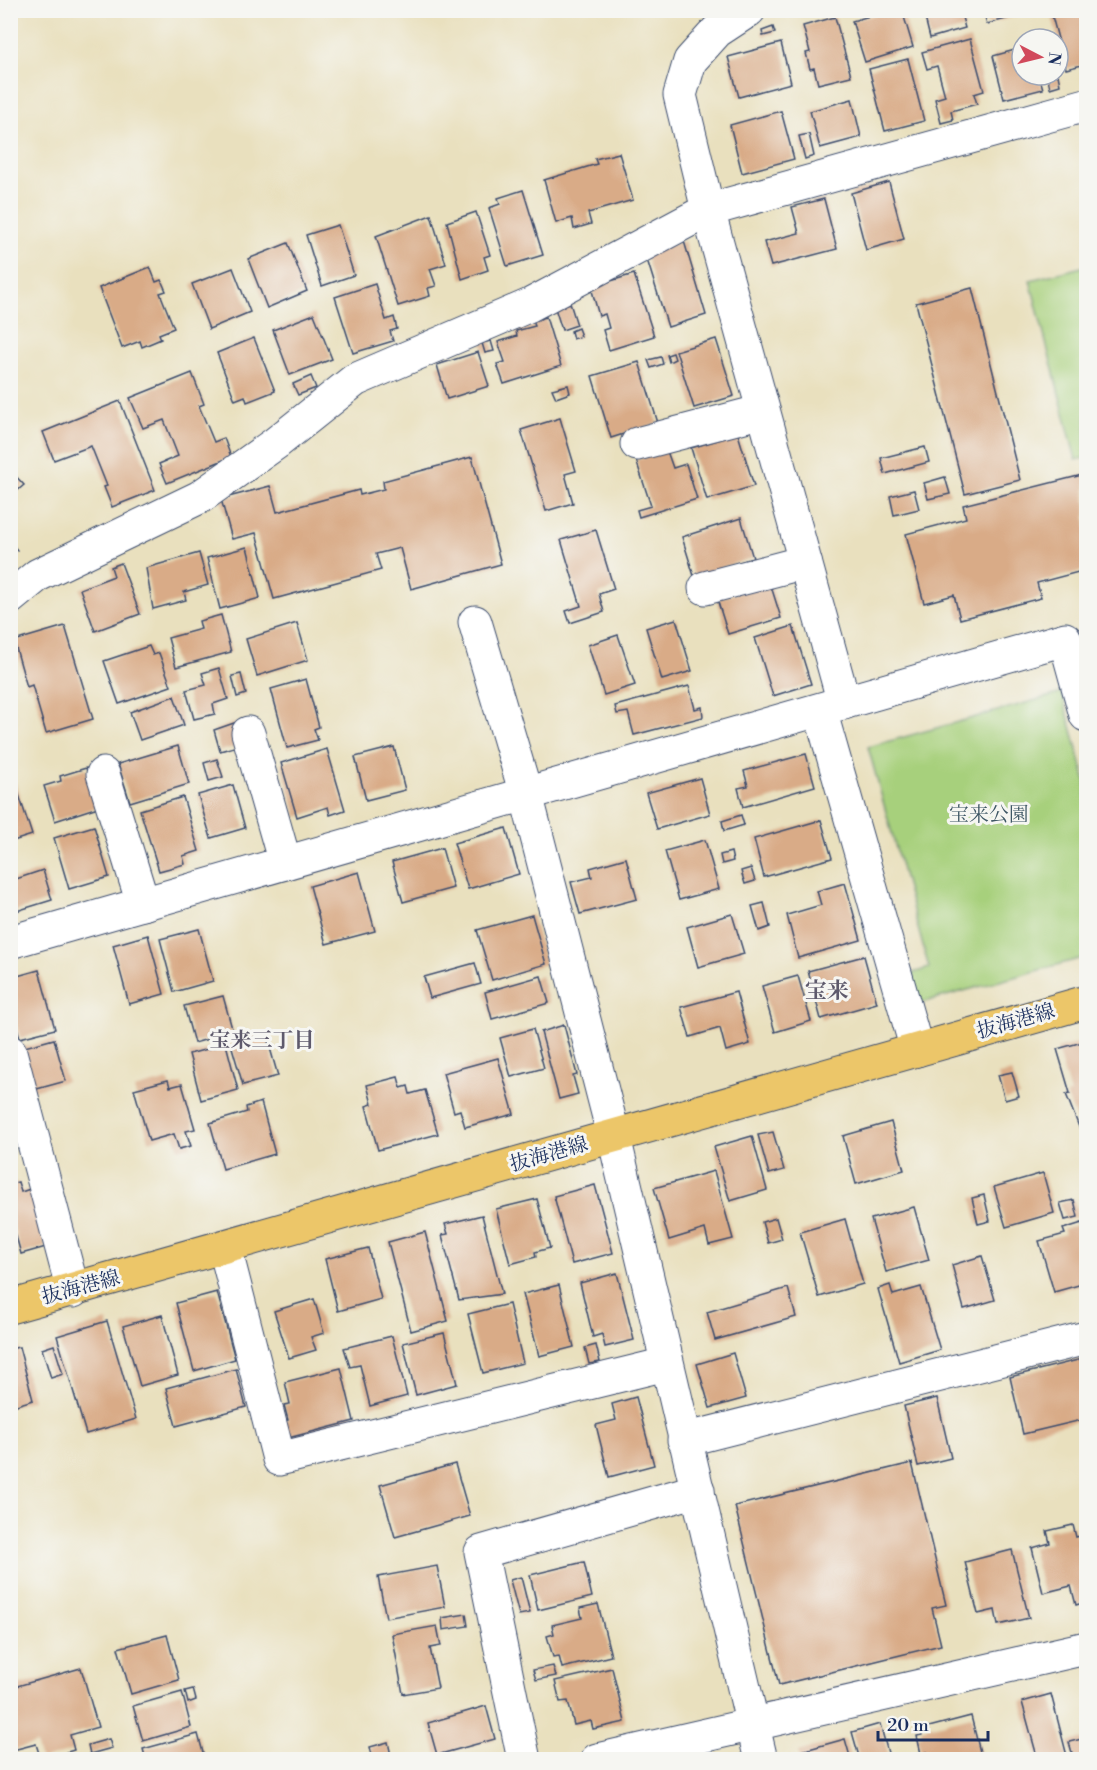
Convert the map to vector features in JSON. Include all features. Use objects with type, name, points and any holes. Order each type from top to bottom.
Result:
[{"type":"main road","name":"抜海港線","points":[[10,1307],[225,1248],[1086,1002]]},
{"type":"street","points":[[749,10],[717,31],[690,61],[680,95],[708,210],[805,562],[832,706],[917,1050]]},
{"type":"street","points":[[10,598],[38,575],[200,497],[276,443],[355,380],[530,305],[708,210],[1086,105]]},
{"type":"street","points":[[637,444],[763,411]]},
{"type":"street","points":[[705,588],[805,562]]},
{"type":"street","points":[[475,622],[526,794],[614,1137],[684,1440],[762,1760]]},
{"type":"street","points":[[10,942],[1065,639],[1086,715]]},
{"type":"street","points":[[248,733],[285,863]]},
{"type":"street","points":[[103,774],[144,904]]},
{"type":"street","points":[[10,1052],[73,1291]]},
{"type":"street","points":[[225,1248],[279,1459],[666,1364]]},
{"type":"street","points":[[684,1440],[1086,1338]]},
{"type":"street","points":[[524,1760],[480,1552],[698,1490]]},
{"type":"street","points":[[597,1760],[1086,1648]]},
{"type":"green space","points":[[1086,266],[1086,458],[1076,460],[1030,280]]},
{"type":"green space","name":"宝来公園","points":[[1062,693],[1086,782],[1086,957],[917,1004],[910,974],[929,968],[868,747]]},
{"type":"building","points":[[876,10],[902,10],[913,47],[865,62],[852,21],[877,14]]},
{"type":"building","points":[[923,10],[960,10],[965,28],[930,38]]},
{"type":"building","points":[[983,10],[1015,10],[1017,16],[987,24]]},
{"type":"building","points":[[1070,10],[1086,10],[1086,64],[1070,68],[1070,27],[1055,27],[1052,16]]},
{"type":"building","points":[[835,17],[851,76],[818,84],[814,68],[810,69],[806,53],[810,52],[803,26]]},
{"type":"building","points":[[773,27],[775,33],[763,36],[762,31]]},
{"type":"building","points":[[970,39],[984,91],[974,94],[977,104],[951,111],[953,120],[941,123],[935,99],[945,96],[937,66],[927,69],[922,52]]},
{"type":"building","points":[[781,43],[791,83],[739,97],[728,57]]},
{"type":"building","points":[[1010,51],[1010,87],[1042,87],[1043,89],[1004,99],[993,56]]},
{"type":"building","points":[[908,59],[924,121],[885,131],[869,69]]},
{"type":"building","points":[[852,99],[861,137],[820,148],[810,111]]},
{"type":"building","points":[[781,111],[794,159],[742,173],[730,125]]},
{"type":"building","points":[[809,134],[814,156],[805,159],[799,136]]},
{"type":"building","points":[[619,153],[633,200],[588,213],[591,224],[574,229],[572,218],[556,223],[544,180],[597,164],[595,159]]},
{"type":"building","points":[[889,182],[904,239],[866,250],[851,193]]},
{"type":"building","points":[[523,190],[543,255],[507,266],[489,208],[500,204],[498,198]]},
{"type":"building","points":[[824,199],[837,249],[771,266],[764,242],[799,233],[792,207]]},
{"type":"building","points":[[476,212],[490,255],[484,257],[488,270],[462,279],[447,222]]},
{"type":"building","points":[[431,215],[446,264],[430,269],[436,286],[428,288],[430,296],[398,306],[376,236]]},
{"type":"building","points":[[338,225],[354,275],[322,286],[306,235]]},
{"type":"building","points":[[684,241],[706,315],[668,327],[645,253]]},
{"type":"building","points":[[288,243],[307,291],[267,308],[248,259]]},
{"type":"building","points":[[150,267],[156,282],[161,280],[166,291],[160,293],[174,328],[159,334],[161,339],[142,347],[140,341],[122,348],[99,288]]},
{"type":"building","points":[[233,268],[250,312],[209,329],[192,284]]},
{"type":"building","points":[[634,274],[654,336],[609,350],[603,330],[609,328],[605,314],[599,316],[591,287]]},
{"type":"building","points":[[375,284],[386,320],[394,317],[397,329],[390,331],[393,341],[353,353],[335,297]]},
{"type":"building","points":[[972,288],[1020,480],[965,494],[916,303]]},
{"type":"building","points":[[570,303],[577,325],[562,330],[555,308]]},
{"type":"building","points":[[314,314],[332,359],[290,375],[273,330]]},
{"type":"building","points":[[546,317],[561,366],[504,384],[497,364],[505,362],[498,342],[517,336],[516,331],[535,326],[533,321]]},
{"type":"building","points":[[578,328],[581,336],[573,339],[571,331]]},
{"type":"building","points":[[254,338],[275,391],[247,402],[245,396],[235,400],[217,353]]},
{"type":"building","points":[[716,339],[734,396],[694,408],[676,351]]},
{"type":"building","points":[[491,341],[494,351],[485,353],[482,343]]},
{"type":"building","points":[[478,352],[489,386],[447,399],[437,365]]},
{"type":"building","points":[[673,353],[675,359],[669,362],[667,355]]},
{"type":"building","points":[[661,357],[663,364],[651,368],[648,360]]},
{"type":"building","points":[[639,362],[658,423],[611,438],[592,376]]},
{"type":"building","points":[[192,373],[204,404],[199,406],[214,442],[224,438],[231,457],[167,483],[159,464],[178,456],[164,420],[143,428],[130,398]]},
{"type":"building","points":[[311,376],[316,388],[298,395],[293,384]]},
{"type":"building","points":[[568,385],[570,393],[556,398],[552,389]]},
{"type":"building","points":[[120,401],[155,490],[112,507],[104,487],[107,486],[91,446],[54,460],[43,432]]},
{"type":"building","points":[[560,418],[576,471],[565,474],[573,503],[546,511],[521,430]]},
{"type":"building","points":[[738,434],[754,486],[707,500],[691,448]]},
{"type":"building","points":[[925,447],[929,462],[885,474],[881,458]]},
{"type":"building","points":[[667,451],[673,468],[686,464],[697,499],[639,517],[637,510],[651,506],[636,460]]},
{"type":"building","points":[[472,457],[501,564],[411,589],[400,548],[376,554],[381,570],[274,599],[256,533],[232,539],[221,499],[270,486],[277,512],[359,490],[360,495],[384,489],[383,481]]},
{"type":"building","points":[[10,470],[24,485],[10,497]]},
{"type":"building","points":[[1086,474],[1086,570],[1037,583],[1041,598],[960,619],[954,595],[924,603],[906,534],[966,518],[963,505]]},
{"type":"building","points":[[945,477],[950,494],[928,499],[924,483]]},
{"type":"building","points":[[914,490],[919,509],[894,515],[890,496]]},
{"type":"building","points":[[741,518],[753,558],[694,576],[682,537]]},
{"type":"building","points":[[596,530],[614,589],[599,594],[604,612],[570,623],[566,611],[581,606],[561,540]]},
{"type":"building","points":[[10,541],[17,550],[10,555]]},
{"type":"building","points":[[247,547],[260,598],[220,609],[207,558]]},
{"type":"building","points":[[199,553],[208,585],[184,592],[186,600],[153,609],[146,568]]},
{"type":"building","points":[[121,563],[140,614],[95,631],[80,589],[114,576],[111,567]]},
{"type":"building","points":[[770,583],[781,618],[728,634],[717,599]]},
{"type":"building","points":[[221,615],[231,652],[176,667],[168,638],[201,629],[199,621]]},
{"type":"building","points":[[676,619],[692,671],[662,680],[646,628]]},
{"type":"building","points":[[297,623],[308,660],[257,676],[246,639]]},
{"type":"building","points":[[65,626],[93,719],[46,733],[32,685],[27,687],[14,641]]},
{"type":"building","points":[[793,626],[811,684],[773,696],[755,638]]},
{"type":"building","points":[[618,635],[635,685],[604,695],[588,645]]},
{"type":"building","points":[[149,646],[153,655],[159,653],[171,686],[119,704],[104,661]]},
{"type":"building","points":[[219,668],[228,699],[213,704],[215,714],[194,719],[186,690],[206,685],[202,673]]},
{"type":"building","points":[[241,674],[246,694],[237,697],[232,676]]},
{"type":"building","points":[[306,679],[319,727],[314,729],[318,740],[287,748],[271,689]]},
{"type":"building","points":[[689,686],[695,709],[702,707],[703,717],[634,735],[628,712],[617,714],[615,706]]},
{"type":"building","points":[[174,696],[184,725],[140,740],[130,712]]},
{"type":"building","points":[[234,723],[241,745],[220,751],[214,730]]},
{"type":"building","points":[[178,746],[189,784],[130,802],[118,764]]},
{"type":"building","points":[[394,747],[405,790],[366,800],[355,757]]},
{"type":"building","points":[[327,749],[345,810],[330,815],[328,807],[297,817],[281,763]]},
{"type":"building","points":[[806,754],[815,786],[743,807],[738,788],[748,786],[744,771]]},
{"type":"building","points":[[217,759],[223,777],[209,781],[204,763]]},
{"type":"building","points":[[10,767],[32,835],[10,842]]},
{"type":"building","points":[[86,768],[98,807],[55,821],[44,786],[61,781],[60,776]]},
{"type":"building","points":[[700,778],[710,814],[657,829],[646,793]]},
{"type":"building","points":[[233,785],[245,828],[211,838],[198,795]]},
{"type":"building","points":[[183,797],[199,851],[183,856],[185,864],[159,871],[140,810]]},
{"type":"building","points":[[741,815],[744,825],[724,831],[722,821]]},
{"type":"building","points":[[821,820],[832,858],[764,877],[754,839]]},
{"type":"building","points":[[94,826],[109,877],[69,889],[54,838]]},
{"type":"building","points":[[506,828],[519,874],[468,889],[454,843]]},
{"type":"building","points":[[705,840],[719,889],[679,900],[665,851]]},
{"type":"building","points":[[442,848],[453,888],[403,902],[392,862]]},
{"type":"building","points":[[731,852],[733,861],[722,864],[720,855]]},
{"type":"building","points":[[626,858],[637,899],[580,914],[571,882],[592,877],[590,868]]},
{"type":"building","points":[[751,868],[755,881],[745,884],[741,871]]},
{"type":"building","points":[[43,870],[52,900],[10,913],[10,881]]},
{"type":"building","points":[[359,872],[375,931],[326,944],[310,886]]},
{"type":"building","points":[[845,883],[861,940],[798,958],[787,915],[821,905],[817,891]]},
{"type":"building","points":[[764,903],[770,927],[759,931],[752,906]]},
{"type":"building","points":[[732,914],[744,954],[698,967],[687,927]]},
{"type":"building","points":[[532,915],[546,964],[492,980],[477,930]]},
{"type":"building","points":[[199,929],[213,981],[174,992],[160,939]]},
{"type":"building","points":[[148,935],[164,994],[129,1004],[113,945]]},
{"type":"building","points":[[864,956],[877,1003],[821,1019],[808,971]]},
{"type":"building","points":[[475,963],[481,984],[430,998],[424,977]]},
{"type":"building","points":[[39,970],[55,1029],[20,1038],[10,1003],[10,978]]},
{"type":"building","points":[[541,976],[549,1003],[492,1019],[485,992]]},
{"type":"building","points":[[798,976],[811,1021],[775,1032],[762,986]]},
{"type":"building","points":[[736,992],[750,1044],[726,1051],[720,1028],[690,1037],[681,1007]]},
{"type":"building","points":[[223,996],[233,1032],[194,1043],[184,1006]]},
{"type":"building","points":[[564,1025],[577,1075],[573,1076],[578,1094],[559,1099],[541,1032]]},
{"type":"building","points":[[533,1029],[544,1068],[511,1077],[500,1038]]},
{"type":"building","points":[[266,1034],[278,1076],[243,1085],[231,1044]]},
{"type":"building","points":[[54,1039],[66,1081],[33,1090],[21,1048]]},
{"type":"building","points":[[1086,1041],[1086,1136],[1083,1137],[1066,1094],[1070,1093],[1057,1049]]},
{"type":"building","points":[[226,1044],[238,1090],[201,1100],[189,1054]]},
{"type":"building","points":[[498,1058],[514,1114],[465,1127],[460,1110],[454,1112],[443,1073]]},
{"type":"building","points":[[1012,1072],[1019,1096],[1005,1100],[998,1075]]},
{"type":"building","points":[[398,1077],[401,1088],[408,1086],[410,1094],[425,1090],[438,1134],[378,1150],[366,1106],[372,1104],[367,1085]]},
{"type":"building","points":[[168,1080],[170,1087],[182,1084],[195,1129],[186,1131],[191,1146],[179,1149],[174,1134],[149,1141],[134,1089]]},
{"type":"building","points":[[261,1102],[275,1154],[223,1169],[210,1123],[247,1112],[246,1107]]},
{"type":"building","points":[[891,1122],[904,1170],[856,1184],[843,1136]]},
{"type":"building","points":[[773,1132],[784,1170],[769,1174],[758,1135]]},
{"type":"building","points":[[752,1136],[767,1190],[730,1201],[714,1147]]},
{"type":"building","points":[[714,1171],[733,1239],[709,1245],[705,1229],[669,1240],[654,1188]]},
{"type":"building","points":[[1043,1173],[1054,1213],[1006,1227],[994,1187]]},
{"type":"building","points":[[18,1182],[21,1192],[30,1189],[46,1247],[21,1254],[10,1214],[10,1184]]},
{"type":"building","points":[[595,1185],[613,1253],[572,1264],[554,1196]]},
{"type":"building","points":[[984,1195],[990,1221],[978,1224],[972,1198]]},
{"type":"building","points":[[537,1199],[550,1248],[535,1252],[536,1257],[510,1264],[496,1209]]},
{"type":"building","points":[[1074,1200],[1078,1217],[1065,1220],[1060,1203]]},
{"type":"building","points":[[914,1207],[929,1260],[886,1272],[871,1219]]},
{"type":"building","points":[[482,1215],[502,1294],[459,1300],[442,1235],[448,1234],[445,1224]]},
{"type":"building","points":[[776,1218],[782,1239],[768,1243],[762,1222]]},
{"type":"building","points":[[845,1219],[863,1284],[819,1297],[800,1232]]},
{"type":"building","points":[[1082,1223],[1086,1238],[1086,1283],[1054,1292],[1039,1241],[1065,1234],[1063,1229]]},
{"type":"building","points":[[425,1232],[448,1321],[411,1331],[388,1242]]},
{"type":"building","points":[[368,1248],[381,1299],[338,1311],[325,1259]]},
{"type":"building","points":[[982,1256],[995,1300],[964,1309],[952,1265]]},
{"type":"building","points":[[617,1273],[634,1340],[605,1347],[602,1334],[593,1337],[580,1283]]},
{"type":"building","points":[[559,1285],[574,1347],[539,1356],[523,1294]]},
{"type":"building","points":[[890,1285],[893,1295],[921,1287],[940,1350],[899,1362],[878,1289]]},
{"type":"building","points":[[788,1288],[796,1317],[715,1340],[707,1312]]},
{"type":"building","points":[[217,1292],[235,1359],[194,1371],[176,1303]]},
{"type":"building","points":[[314,1299],[324,1333],[311,1337],[316,1350],[289,1358],[274,1311]]},
{"type":"building","points":[[509,1304],[523,1363],[483,1373],[468,1314]]},
{"type":"building","points":[[162,1315],[178,1375],[140,1386],[123,1326]]},
{"type":"building","points":[[107,1321],[136,1419],[86,1434],[57,1336]]},
{"type":"building","points":[[444,1333],[457,1384],[416,1395],[403,1343]]},
{"type":"building","points":[[392,1336],[407,1396],[370,1406],[360,1365],[350,1367],[344,1348]]},
{"type":"building","points":[[54,1345],[63,1374],[51,1378],[42,1349]]},
{"type":"building","points":[[596,1345],[600,1362],[589,1364],[585,1348]]},
{"type":"building","points":[[19,1347],[33,1400],[10,1407],[10,1349]]},
{"type":"building","points":[[733,1353],[746,1398],[710,1408],[697,1364]]},
{"type":"building","points":[[1086,1358],[1086,1419],[1023,1434],[1010,1377]]},
{"type":"building","points":[[341,1368],[354,1421],[284,1439],[280,1422],[288,1420],[284,1405],[290,1404],[285,1382]]},
{"type":"building","points":[[236,1369],[246,1407],[176,1426],[166,1388]]},
{"type":"building","points":[[636,1397],[654,1465],[609,1477],[596,1425],[616,1420],[612,1404]]},
{"type":"building","points":[[937,1398],[951,1458],[918,1466],[904,1406]]},
{"type":"building","points":[[912,1463],[946,1605],[932,1608],[941,1645],[779,1685],[735,1506]]},
{"type":"building","points":[[455,1464],[470,1516],[395,1537],[380,1485]]},
{"type":"building","points":[[1073,1525],[1076,1537],[1084,1535],[1086,1545],[1086,1602],[1076,1605],[1071,1586],[1043,1593],[1032,1548],[1050,1543],[1047,1531]]},
{"type":"building","points":[[1012,1550],[1029,1618],[998,1625],[995,1610],[978,1614],[965,1562]]},
{"type":"building","points":[[584,1562],[592,1597],[538,1610],[530,1575]]},
{"type":"building","points":[[437,1566],[445,1607],[386,1618],[378,1577]]},
{"type":"building","points":[[521,1577],[530,1613],[519,1615],[510,1580]]},
{"type":"building","points":[[598,1604],[611,1656],[562,1668],[559,1656],[553,1657],[547,1636],[554,1634],[552,1625],[582,1618],[580,1608]]},
{"type":"building","points":[[466,1614],[468,1626],[443,1630],[442,1618]]},
{"type":"building","points":[[437,1626],[441,1646],[430,1648],[438,1688],[403,1694],[392,1634]]},
{"type":"building","points":[[167,1635],[179,1680],[131,1694],[118,1648]]},
{"type":"building","points":[[553,1666],[556,1676],[536,1680],[533,1670]]},
{"type":"building","points":[[81,1668],[98,1727],[70,1735],[74,1750],[41,1760],[36,1744],[13,1750],[10,1688]]},
{"type":"building","points":[[612,1668],[625,1722],[593,1729],[591,1721],[574,1725],[568,1701],[560,1702],[555,1681]]},
{"type":"building","points":[[193,1689],[196,1700],[188,1703],[185,1691]]},
{"type":"building","points":[[182,1692],[191,1727],[143,1741],[133,1706]]},
{"type":"building","points":[[1051,1694],[1068,1760],[1038,1760],[1022,1702]]},
{"type":"building","points":[[486,1706],[495,1739],[437,1755],[428,1723]]},
{"type":"building","points":[[971,1716],[981,1756],[969,1760],[929,1760],[927,1752],[921,1754],[917,1736],[922,1735],[921,1729]]},
{"type":"building","points":[[880,1724],[890,1760],[860,1760],[852,1732]]},
{"type":"building","points":[[198,1734],[205,1760],[146,1760],[143,1749]]},
{"type":"building","points":[[1086,1738],[1086,1760],[1074,1760],[1069,1742]]},
{"type":"building","points":[[109,1739],[112,1748],[90,1754],[88,1745]]},
{"type":"building","points":[[845,1739],[851,1760],[800,1760],[798,1752]]},
{"type":"building","points":[[388,1742],[392,1760],[373,1760],[370,1747]]},
{"type":"district","name":"宝来","points":[[827,991]]},
{"type":"district","name":"宝来三丁目","points":[[262,1041]]}]
